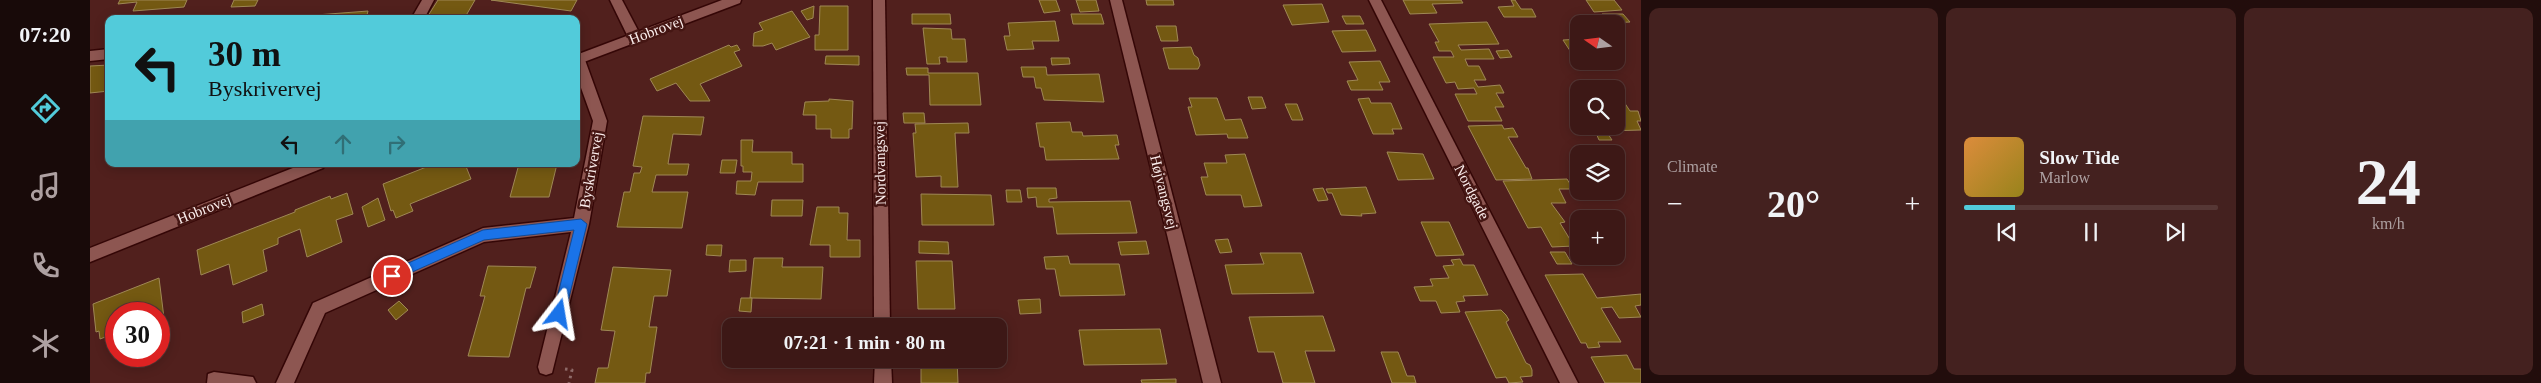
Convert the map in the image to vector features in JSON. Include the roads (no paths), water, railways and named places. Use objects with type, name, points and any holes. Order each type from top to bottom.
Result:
[{"type":"street","points":[[419,15],[428,0]]},
{"type":"street","points":[[616,0],[635,38]]},
{"type":"street","name":"Hobrovej","points":[[580,59],[735,0]]},
{"type":"street","name":"Nordvangsvej","points":[[878,0],[882,318]]},
{"type":"street","name":"Højvangsvej","points":[[1116,0],[1212,383]]},
{"type":"street","name":"Nordgade","points":[[1375,0],[1569,383]]},
{"type":"street","points":[[90,56],[105,54]]},
{"type":"street","name":"Byskrivervej","points":[[546,367],[581,224],[600,121],[580,68]]},
{"type":"street","name":"Hobrovej","points":[[90,255],[310,167]]},
{"type":"street","name":"Byskrivervej","points":[[284,383],[319,308],[483,235],[581,224]]},
{"type":"street","points":[[883,368],[883,383]]},
{"type":"street","points":[[214,380],[247,383]]}]
